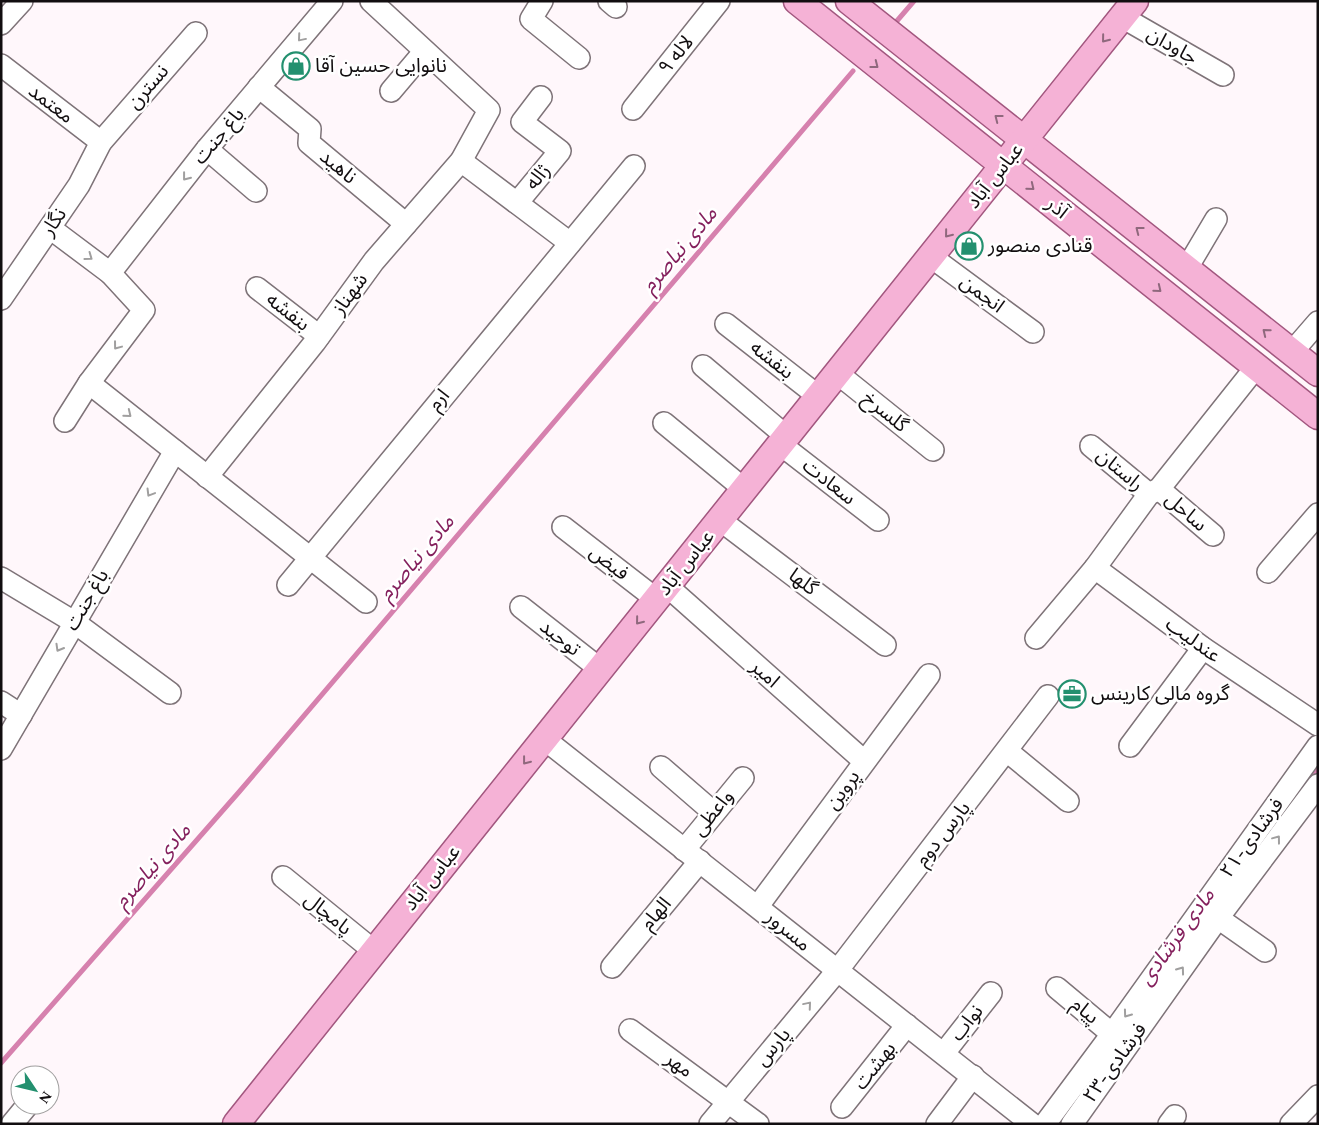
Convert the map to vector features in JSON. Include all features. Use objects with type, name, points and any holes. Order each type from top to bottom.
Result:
[{"type":"main road","name":"آذر","points":[[797,1],[846,42],[1003,165],[1253,370],[1318,416]]},
{"type":"main road","name":"آذر","points":[[859,9],[1318,373]]},
{"type":"main road","points":[[846,42],[859,9]]},
{"type":"main road","name":"عباس آباد","points":[[236,1124],[543,738],[784,441],[818,396],[1129,9]]},
{"type":"street","points":[[1,24],[22,1]]},
{"type":"street","name":"باغ جنت","points":[[110,273],[207,149],[332,1]]},
{"type":"street","points":[[371,1],[424,52],[391,91]]},
{"type":"street","name":"۹ لاله","points":[[633,109],[719,1]]},
{"type":"street","name":"جاودان","points":[[1129,9],[1223,75]]},
{"type":"street","points":[[537,10],[579,58]]},
{"type":"street","name":"نسترن","points":[[100,142],[196,33]]},
{"type":"street","name":"شهناز","points":[[207,477],[319,336],[374,261],[461,160],[489,110],[424,52]]},
{"type":"street","name":"معتمد","points":[[1,65],[100,142]]},
{"type":"street","name":"ناهید","points":[[259,87],[310,129],[308,143],[406,224]]},
{"type":"street","name":"ژاله","points":[[517,202],[560,150],[522,122],[542,97]]},
{"type":"street","name":"نگار","points":[[1,300],[79,185],[100,142]]},
{"type":"street","points":[[207,149],[256,190]]},
{"type":"street","points":[[461,160],[570,242]]},
{"type":"street","name":"ارم","points":[[288,585],[308,558],[634,166]]},
{"type":"street","points":[[1187,268],[1216,219]]},
{"type":"street","points":[[50,228],[110,273],[144,310],[90,383],[65,422]]},
{"type":"street","name":"انجمن","points":[[930,256],[1033,332]]},
{"type":"street","name":"بنفشه","points":[[257,288],[319,336]]},
{"type":"street","points":[[1292,352],[1318,322]]},
{"type":"street","name":"بنفشه","points":[[726,324],[818,396]]},
{"type":"street","name":"سعادت","points":[[702,366],[784,441],[878,520]]},
{"type":"street","points":[[1036,638],[1095,568],[1154,491],[1253,370]]},
{"type":"street","name":"آذر","points":[[1253,370],[1318,428]]},
{"type":"street","name":"گلسرخ","points":[[837,373],[933,450]]},
{"type":"street","points":[[90,383],[308,558],[366,602]]},
{"type":"street","points":[[664,424],[744,489]]},
{"type":"street","name":"راستان","points":[[1091,446],[1154,491]]},
{"type":"street","name":"باغ جنت","points":[[1,749],[175,451]]},
{"type":"street","name":"ساحل","points":[[1154,491],[1214,535]]},
{"type":"street","points":[[1268,572],[1318,514]]},
{"type":"street","name":"گلها","points":[[720,520],[885,645]]},
{"type":"street","name":"فیض","points":[[563,527],[661,593]]},
{"type":"street","name":"عندلیب","points":[[1095,568],[1203,648],[1318,725]]},
{"type":"street","points":[[1,578],[74,622],[170,693]]},
{"type":"street","name":"امیر","points":[[661,593],[864,761]]},
{"type":"street","name":"توحید","points":[[521,607],[600,669]]},
{"type":"street","points":[[1130,746],[1203,648]]},
{"type":"street","name":"پروین","points":[[758,906],[929,675]]},
{"type":"street","name":"پارس دوم","points":[[837,971],[1008,752],[1048,696]]},
{"type":"street","points":[[1,702],[20,715]]},
{"type":"street","name":"مسرور","points":[[543,738],[1032,1124]]},
{"type":"street","name":"۲۱-فرشادی","points":[[1045,1124],[1112,1034],[1318,746]]},
{"type":"street","points":[[1008,752],[1068,801]]},
{"type":"street","points":[[660,767],[713,812]]},
{"type":"street","name":"واعظی","points":[[692,855],[713,812],[743,778]]},
{"type":"street","name":"۲۳-فرشادی","points":[[1072,1124],[1218,918],[1318,785]]},
{"type":"street","name":"الهام","points":[[612,968],[692,855]]},
{"type":"street","name":"پامچال","points":[[283,877],[374,951]]},
{"type":"street","points":[[1218,918],[1265,951]]},
{"type":"street","name":"پارس","points":[[710,1124],[727,1101],[837,971]]},
{"type":"street","name":"پیام","points":[[1057,988],[1112,1034]]},
{"type":"street","name":"نواب","points":[[944,1053],[990,993]]},
{"type":"street","name":"بهشت","points":[[842,1107],[907,1025]]},
{"type":"street","name":"مهر","points":[[630,1030],[758,1124]]},
{"type":"street","points":[[938,1124],[973,1076]]},
{"type":"street","points":[[1292,1124],[1318,1096]]},
{"type":"waterway","name":"مادی نیاصرم","points":[[896,22],[914,1]]},
{"type":"waterway","name":"مادی نیاصرم","points":[[1,1063],[239,792],[853,71]]},
{"type":"waterway","name":"مادی فرشادی","points":[[1309,781],[1318,769]]},
{"type":"place","name":"نانوایی حسین آقا","points":[[296,66]]},
{"type":"place","name":"قنادی منصور","points":[[969,246]]},
{"type":"place","name":"گروه مالی کارینس","points":[[1072,694]]}]
